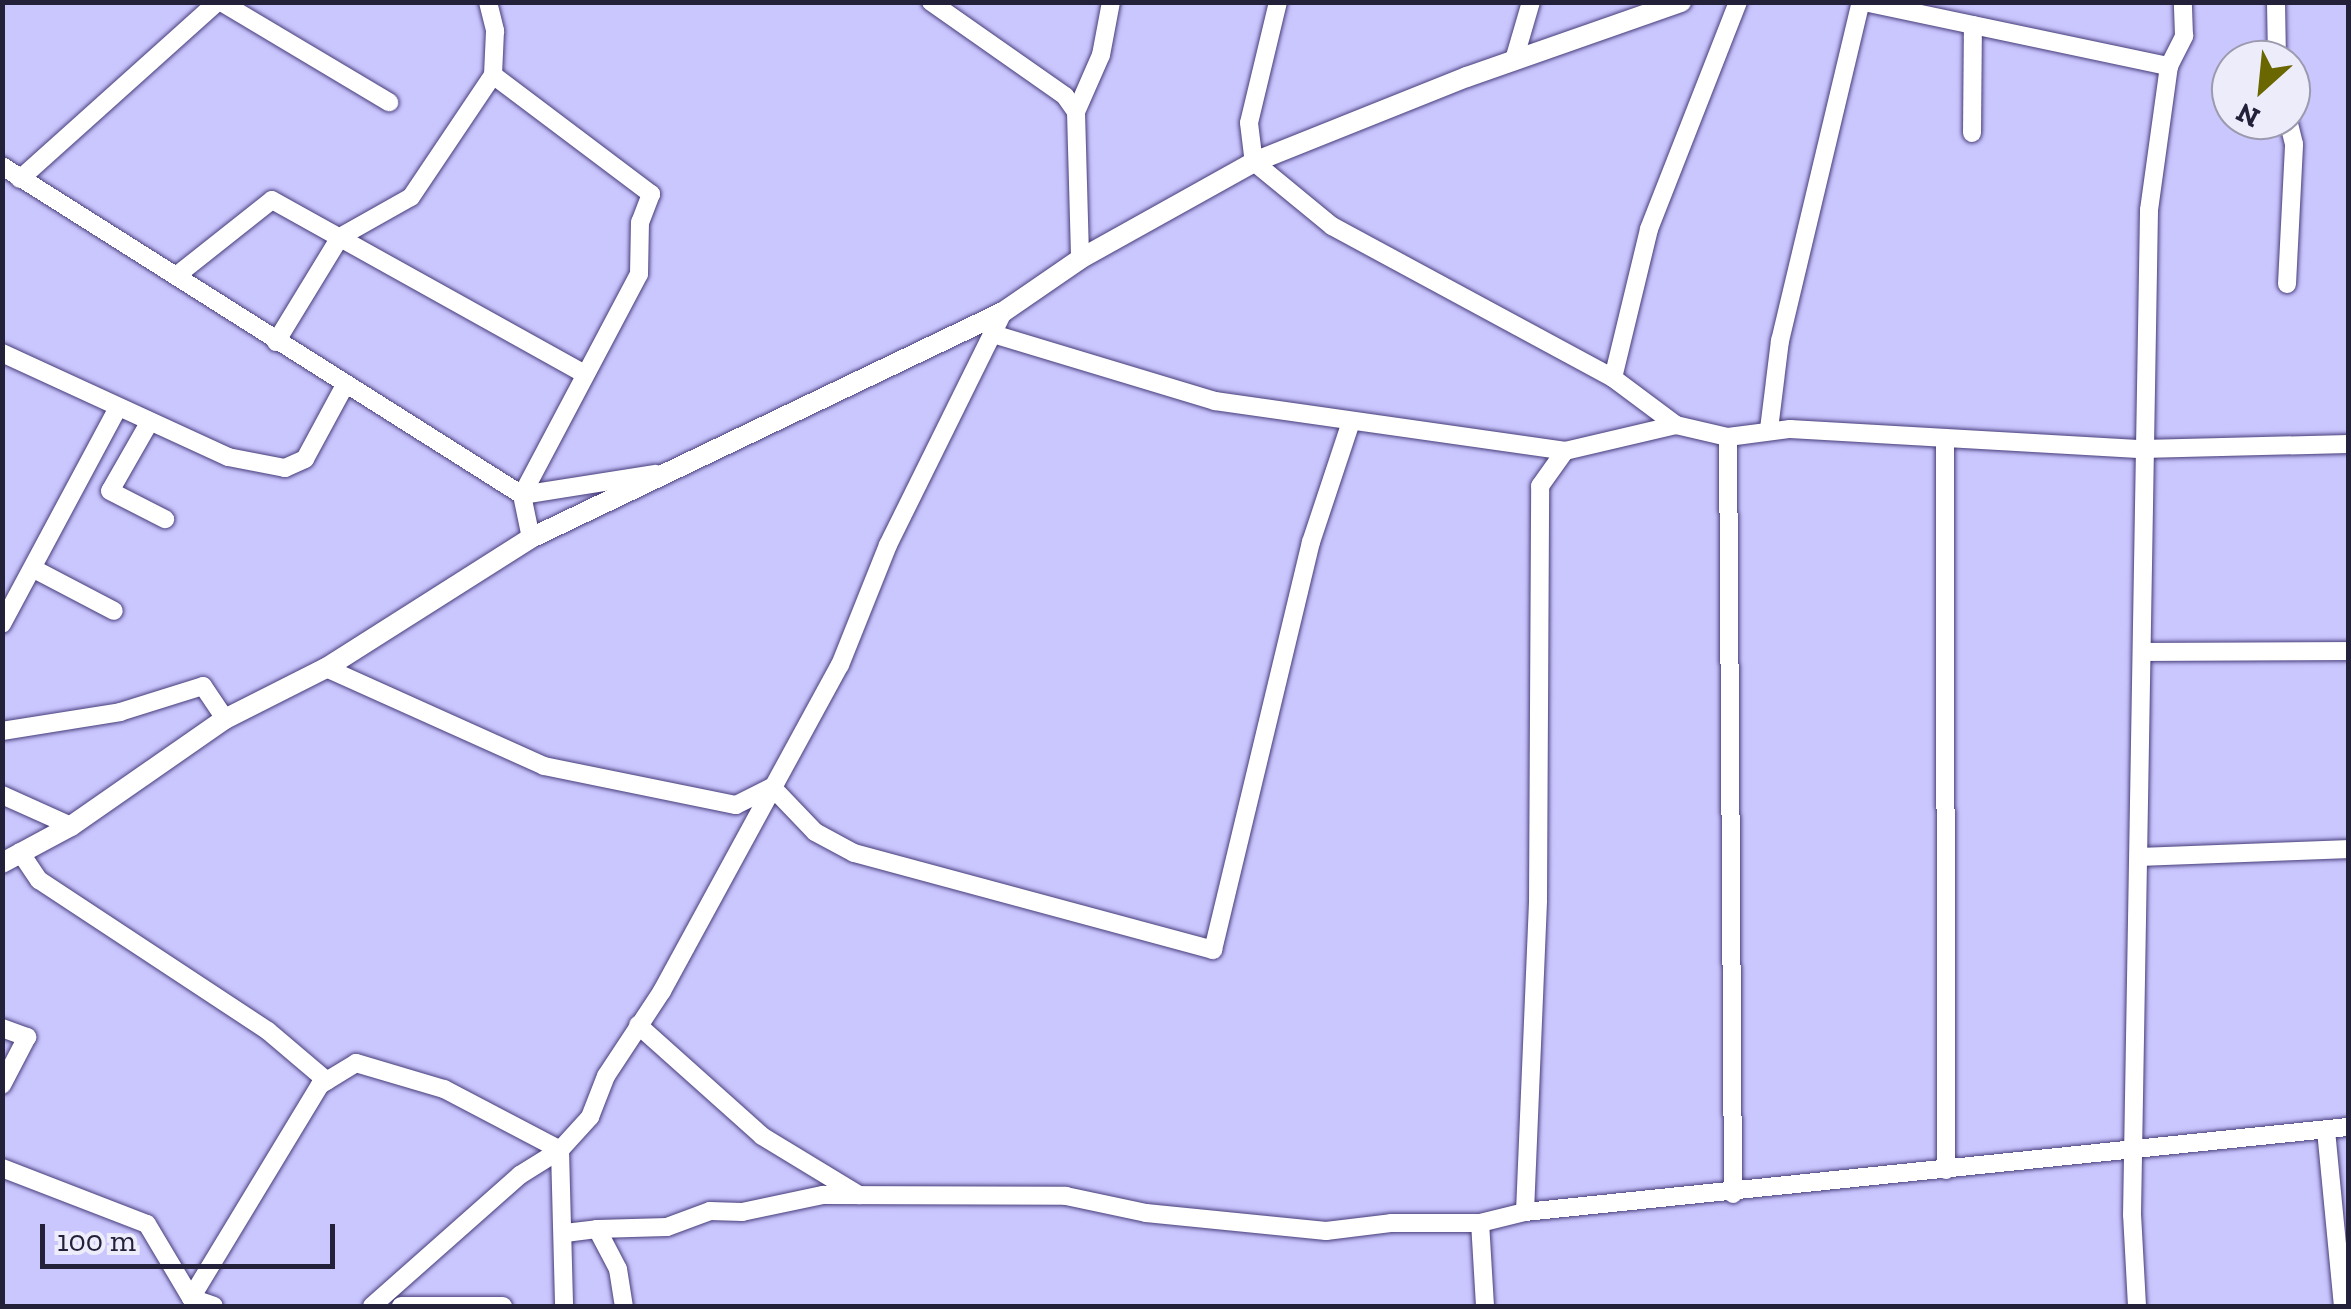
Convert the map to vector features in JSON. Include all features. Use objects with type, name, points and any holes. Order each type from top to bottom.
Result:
[{"type":"street","points":[[20,179],[219,2],[389,102]]},
{"type":"street","points":[[276,342],[340,237],[411,197],[492,74],[496,30],[488,2]]},
{"type":"street","points":[[931,2],[1065,96],[1076,112]]},
{"type":"street","points":[[1080,259],[1076,112],[1101,55],[1111,2]]},
{"type":"street","points":[[1278,2],[1249,123],[1254,162],[1332,226],[1612,378],[1676,425],[1728,437],[1769,429],[1945,442],[2142,450],[2348,444]]},
{"type":"street","points":[[1514,60],[1530,2]]},
{"type":"street","points":[[327,1080],[268,1031],[38,880],[11,857],[70,826],[225,719],[326,668],[531,538],[656,474],[1003,312],[1080,259],[1254,162],[1514,60],[1681,2]]},
{"type":"street","points":[[1612,378],[1649,230],[1738,2]]},
{"type":"street","points":[[1769,429],[1780,341],[1862,2],[2170,66]]},
{"type":"street","points":[[2137,1306],[2145,652],[2142,450],[2149,210],[2170,66],[2184,36],[2182,2]]},
{"type":"street","points":[[2276,2],[2277,40]]},
{"type":"street","points":[[1972,133],[1973,25]]},
{"type":"street","points":[[492,74],[651,194],[640,222],[639,274],[522,495],[531,538]]},
{"type":"street","points":[[2287,284],[2293,140]]},
{"type":"street","points":[[2,166],[344,386],[522,495],[656,474]]},
{"type":"street","points":[[176,276],[272,200],[584,374]]},
{"type":"street","points":[[372,1306],[520,1175],[560,1150],[590,1116],[840,665],[888,545],[1003,312]]},
{"type":"street","points":[[993,334],[1215,401],[1565,451],[1676,425]]},
{"type":"street","points":[[2,353],[228,457],[292,467],[305,460],[344,386]]},
{"type":"street","points":[[2,624],[118,408]]},
{"type":"street","points":[[149,422],[110,491],[165,519]]},
{"type":"street","points":[[772,786],[816,832],[854,853],[1214,950],[1311,542],[1350,422]]},
{"type":"street","points":[[1728,437],[1733,1194]]},
{"type":"street","points":[[1945,442],[1946,1170]]},
{"type":"street","points":[[1525,1212],[1538,900],[1540,486],[1565,451]]},
{"type":"street","points":[[34,569],[114,611]]},
{"type":"street","points":[[2145,652],[2348,651]]},
{"type":"street","points":[[326,668],[544,766],[736,805],[772,786]]},
{"type":"street","points":[[2,732],[120,712],[203,686],[225,719]]},
{"type":"street","points":[[2,796],[70,826]]},
{"type":"street","points":[[2141,858],[2348,849]]},
{"type":"street","points":[[638,1025],[762,1136],[859,1195]]},
{"type":"street","points":[[2,1028],[27,1038],[2,1084]]},
{"type":"street","points":[[191,1298],[260,1177],[327,1080],[356,1063],[427,1084],[560,1150]]},
{"type":"street","points":[[565,1234],[667,1227],[710,1211],[859,1195],[1066,1196],[1146,1214],[1326,1231],[1392,1222],[1480,1223],[1525,1212],[1733,1194],[2348,1127]]},
{"type":"street","points":[[2326,1130],[2342,1306]]},
{"type":"street","points":[[560,1150],[564,1306]]},
{"type":"street","points":[[2,1168],[147,1224],[191,1298],[214,1306]]},
{"type":"street","points":[[1480,1223],[1485,1306]]},
{"type":"street","points":[[598,1229],[618,1269],[624,1306]]},
{"type":"street","points":[[401,1306],[503,1306]]}]
